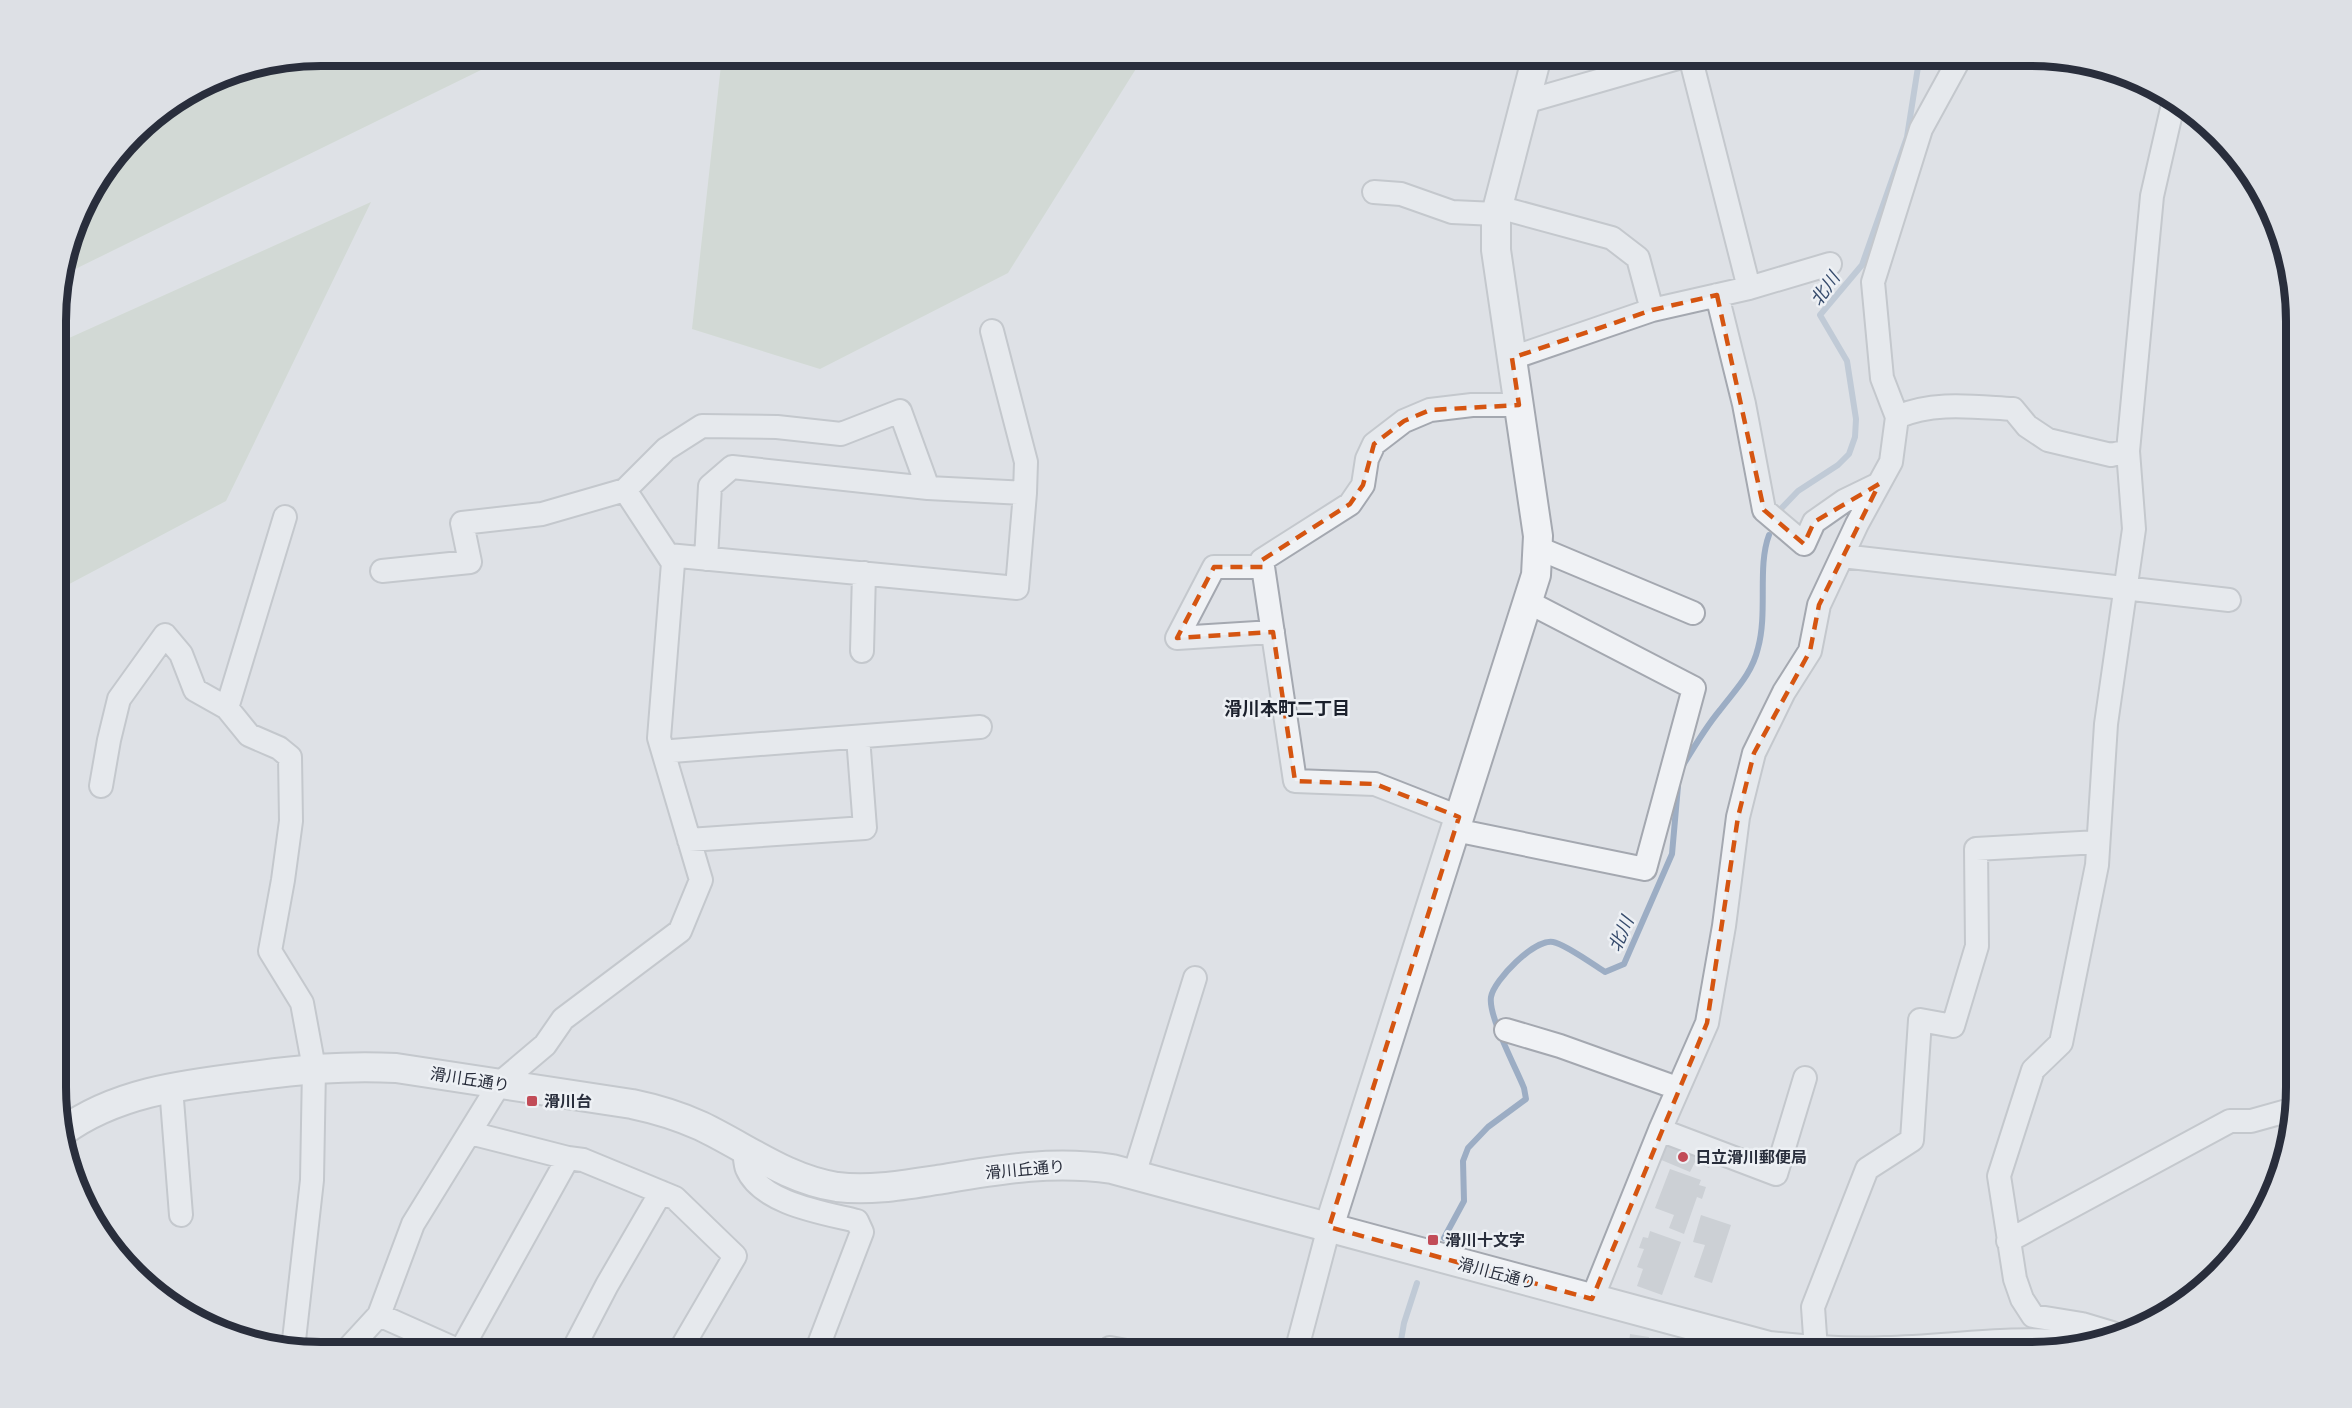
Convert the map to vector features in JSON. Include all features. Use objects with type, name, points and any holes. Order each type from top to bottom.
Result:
[{"type":"street","points":[[1299,1342],[1329,1227],[1536,575],[1538,536],[1496,250],[1497,211],[1534,66]]},
{"type":"street","points":[[1525,102],[1650,66]]},
{"type":"street","points":[[1693,66],[1749,288]]},
{"type":"street","points":[[1592,1299],[1677,1088],[1707,1023],[1724,926],[1738,817],[1754,753],[1784,692],[1810,651],[1819,605],[1891,462],[1897,417],[1882,378],[1873,282],[1921,129],[1956,66]]},
{"type":"street","points":[[2104,1331],[2082,1324],[2033,1316],[2022,1299],[2015,1280],[1999,1176],[2033,1070],[2061,1043],[2097,865],[2106,724],[2134,529],[2128,452],[2152,196],[2172,108]]},
{"type":"street","points":[[1374,192],[1401,194],[1452,212],[1497,211],[1612,238],[1638,258],[1652,310]]},
{"type":"street","points":[[1512,358],[1652,310],[1749,288],[1830,264]]},
{"type":"street","points":[[1717,295],[1744,404],[1764,510],[1804,544],[1814,522],[1844,501],[1879,484]]},
{"type":"street","points":[[668,555],[1017,588],[1026,462],[992,331]]},
{"type":"street","points":[[1519,405],[1472,405],[1430,410],[1404,420],[1374,444],[1367,459],[1363,485],[1350,504],[1262,560],[1295,781],[1375,784],[1457,824],[1645,869],[1694,688],[1528,602]]},
{"type":"street","points":[[1897,417],[1917,408],[1954,406],[2013,409],[2027,426],[2048,440],[2111,455],[2128,452]]},
{"type":"street","points":[[382,571],[470,562],[462,523],[543,514],[625,490],[666,449],[702,426],[777,427],[841,434],[900,411],[928,488]]},
{"type":"street","points":[[706,559],[710,486],[732,467],[928,488],[1025,493]]},
{"type":"street","points":[[355,1342],[379,1315],[413,1224],[500,1083],[544,1045],[563,1019],[680,931],[701,880],[659,738],[673,563],[625,490]]},
{"type":"street","points":[[227,708],[285,517]]},
{"type":"street","points":[[1538,548],[1693,614]]},
{"type":"street","points":[[1842,556],[2229,600]]},
{"type":"street","points":[[1263,567],[1214,567],[1177,638],[1273,632]]},
{"type":"street","points":[[862,651],[864,573]]},
{"type":"street","points":[[101,786],[119,699],[165,635],[181,654],[195,690],[227,708],[249,735],[279,748],[290,758],[291,821],[284,880],[270,951],[302,1002],[314,1068],[312,1180],[294,1340]]},
{"type":"street","points":[[672,751],[980,727]]},
{"type":"street","points":[[689,840],[865,828],[858,736]]},
{"type":"street","points":[[1815,1342],[1813,1307],[1867,1169],[1912,1140],[1920,1020],[1953,1026],[1977,946],[1976,849],[2098,842]]},
{"type":"street","points":[[1134,1175],[1195,978]]},
{"type":"street","points":[[1506,1030],[1560,1046],[1677,1088]]},
{"type":"street","name":"滑川丘通り","points":[[69,1127],[101,1108],[171,1087],[314,1068],[356,1065],[396,1068],[661,1110],[702,1126],[779,1169],[813,1182],[839,1187],[877,1189],[1022,1167],[1060,1164],[1112,1169],[1743,1342]]},
{"type":"street","points":[[1660,1130],[1776,1174],[1805,1078]]},
{"type":"street","points":[[171,1087],[181,1215]]},
{"type":"street","points":[[2008,1241],[2230,1121],[2251,1121],[2284,1112]]},
{"type":"street","points":[[470,1133],[584,1160],[675,1198],[735,1256],[685,1342]]},
{"type":"street","points":[[744,1151],[747,1168],[756,1183],[783,1200],[804,1209],[857,1221],[862,1232],[820,1342]]},
{"type":"street","points":[[467,1342],[568,1158]]},
{"type":"street","points":[[577,1342],[661,1192]]},
{"type":"street","points":[[379,1315],[439,1342]]},
{"type":"highlighted area","points":[[1717,295],[1764,510],[1804,544],[1814,522],[1879,484],[1819,605],[1810,651],[1754,753],[1738,817],[1707,1023],[1592,1299],[1329,1227],[1459,817],[1375,784],[1295,781],[1273,632],[1177,638],[1214,567],[1263,567],[1262,560],[1350,504],[1363,485],[1374,444],[1404,421],[1430,410],[1519,405],[1512,358],[1652,310]]},
{"type":"green space","points":[[321,66],[662,66],[483,69],[71,271],[92,208],[109,179],[129,153],[153,129],[179,109],[224,85],[271,71]]},
{"type":"green space","points":[[721,66],[1138,66],[1008,273],[820,369],[692,329]]},
{"type":"green space","points":[[371,202],[226,501],[66,586],[66,339]]},
{"type":"building","points":[[1667,1140],[1713,1159],[1709,1168],[1695,1162],[1690,1172],[1659,1159]]},
{"type":"building","points":[[1670,1169],[1701,1180],[1699,1185],[1706,1187],[1702,1199],[1697,1197],[1684,1234],[1669,1228],[1674,1215],[1655,1208]]},
{"type":"building","points":[[1701,1215],[1731,1225],[1712,1283],[1694,1277],[1705,1245],[1693,1242]]},
{"type":"building","points":[[1650,1231],[1681,1242],[1662,1295],[1637,1286],[1643,1269],[1637,1267],[1644,1249],[1639,1248],[1643,1237],[1648,1238]]},
{"type":"building","points":[[1630,1334],[1649,1337],[1648,1342],[1629,1342]]},
{"type":"waterway","name":"北川","points":[[1777,513],[1798,491],[1838,465],[1849,454],[1855,437],[1856,419],[1847,361],[1820,315],[1862,265],[1907,137],[1919,66]]},
{"type":"waterway","name":"北川","points":[[1682,767],[1709,724],[1752,666],[1761,634],[1765,548],[1769,535]]},
{"type":"waterway","name":"北川","points":[[1444,1238],[1464,1201],[1463,1161],[1468,1148],[1488,1127],[1526,1099],[1524,1088],[1503,1042],[1491,1006],[1494,990],[1516,962],[1545,943],[1553,942],[1565,947],[1605,972],[1624,964],[1672,854],[1678,786]]},
{"type":"waterway","name":"北川","points":[[1401,1342],[1404,1323],[1417,1283]]},
{"type":"place","name":"滑川台","points":[[532,1101]]},
{"type":"place","name":"日立滑川郵便局","points":[[1683,1157]]},
{"type":"place","name":"滑川十文字","points":[[1433,1240]]},
{"type":"district","name":"滑川本町二丁目","points":[[1287,709]]}]
